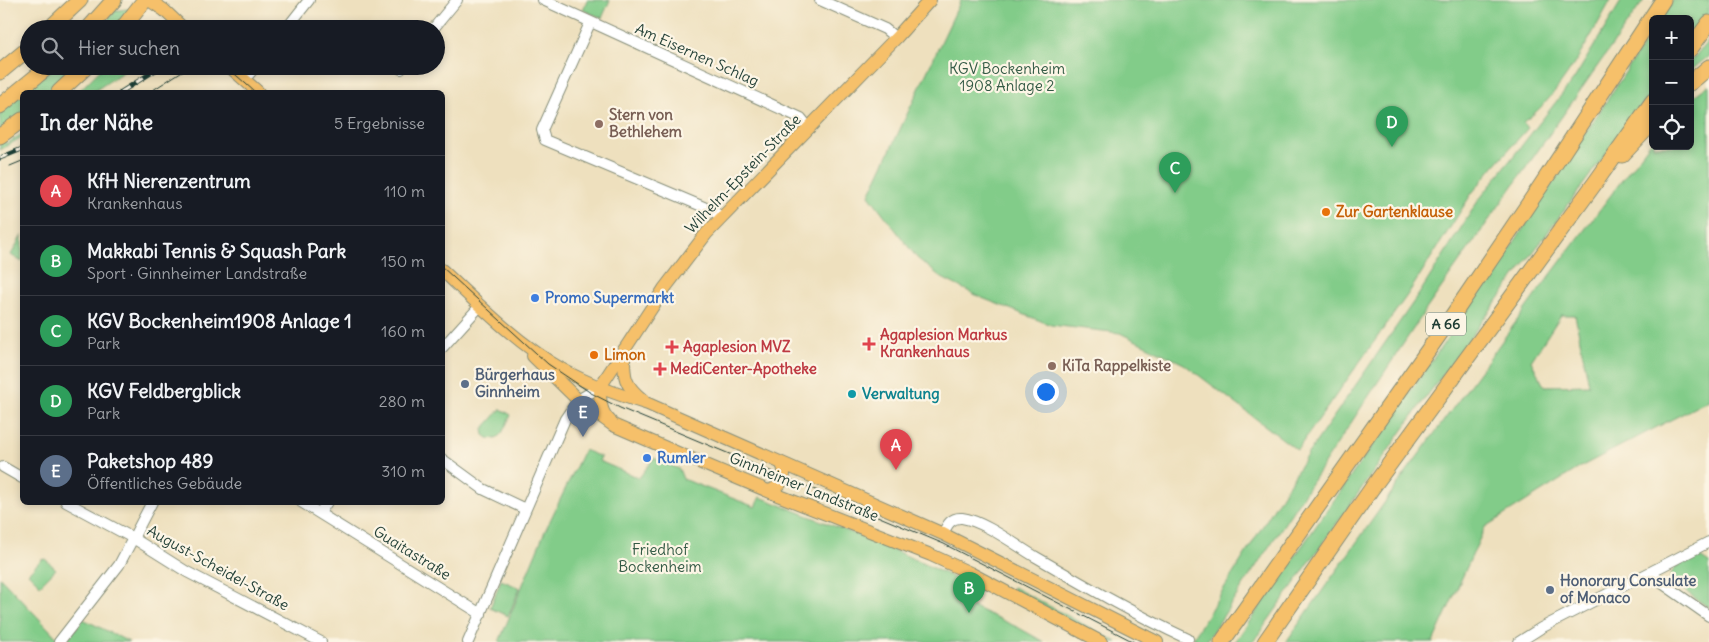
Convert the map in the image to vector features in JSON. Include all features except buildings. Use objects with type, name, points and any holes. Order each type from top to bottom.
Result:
[{"type":"highway","points":[[59,20],[80,0]]},
{"type":"highway","points":[[96,20],[114,0]]},
{"type":"highway","points":[[129,20],[145,0]]},
{"type":"highway","name":"A 66","points":[[1222,642],[1453,314],[1540,187],[1663,0]]},
{"type":"highway","points":[[1694,44],[1709,23]]},
{"type":"highway","points":[[0,72],[20,55]]},
{"type":"highway","points":[[1694,79],[1709,67]]},
{"type":"highway","points":[[0,106],[38,75]]},
{"type":"highway","points":[[61,90],[77,75]]},
{"type":"highway","name":"A 66","points":[[1265,642],[1372,488],[1595,183],[1650,105]]},
{"type":"highway","points":[[0,136],[20,121]]},
{"type":"highway","points":[[1595,183],[1649,126]]},
{"type":"main road","points":[[145,0],[175,20]]},
{"type":"main road","points":[[145,0],[153,11],[164,20]]},
{"type":"main road","points":[[164,0],[171,16]]},
{"type":"main road","name":"Wilhelm-Epstein-Straße","points":[[600,388],[678,268],[706,234],[896,38],[930,0]]},
{"type":"main road","points":[[239,75],[256,90]]},
{"type":"main road","name":"Ginnheimer Landstraße","points":[[445,273],[514,335],[554,364],[600,388],[648,404],[943,534],[1157,642]]},
{"type":"main road","name":"Ginnheimer Landstraße","points":[[514,335],[551,375],[578,400],[613,425],[769,491],[931,555],[970,573],[1101,642]]},
{"type":"main road","points":[[624,350],[627,385],[648,404]]},
{"type":"main road","points":[[600,388],[600,402],[603,413],[613,425]]},
{"type":"main road","points":[[769,491],[782,482],[785,472],[782,464]]},
{"type":"street","points":[[293,20],[309,0]]},
{"type":"street","points":[[440,20],[457,0]]},
{"type":"street","name":"Am Eisernen Schlag","points":[[543,0],[801,118],[809,128]]},
{"type":"street","points":[[820,0],[884,29],[896,38]]},
{"type":"street","points":[[590,23],[542,130],[543,138],[711,210],[722,218]]},
{"type":"street","points":[[244,80],[248,75]]},
{"type":"street","points":[[445,345],[480,306]]},
{"type":"street","points":[[468,642],[561,428],[578,400],[600,388]]},
{"type":"street","points":[[445,461],[483,489],[525,509]]},
{"type":"street","points":[[3,467],[20,477]]},
{"type":"street","points":[[72,505],[133,538],[150,505]]},
{"type":"street","name":"Guaitastraße","points":[[307,505],[481,614]]},
{"type":"street","points":[[320,513],[325,505]]},
{"type":"street","points":[[943,534],[952,520],[962,518],[971,521],[990,530],[1084,585],[1188,639]]},
{"type":"street","name":"August-Scheidel-Straße","points":[[59,642],[119,565],[133,538],[188,572],[321,642]]},
{"type":"street","points":[[1519,642],[1541,628],[1708,545]]},
{"type":"street","points":[[1652,572],[1659,582],[1709,616]]},
{"type":"green space","points":[[587,0],[610,0],[602,18],[583,10]]},
{"type":"green space","name":"KGV Bockenheim 1908 Anlage 2","points":[[961,0],[1611,0],[1573,66],[1549,98],[1523,122],[1528,128],[1472,193],[1408,294],[1297,450],[1184,364],[1120,333],[1051,325],[982,298],[942,278],[917,258],[869,195]]},
{"type":"green space","points":[[1622,0],[1644,0],[1427,308],[1206,642],[1193,638],[1307,455],[1419,294],[1478,201],[1574,79]]},
{"type":"green space","points":[[1673,0],[1709,0],[1709,14],[1694,34],[1694,15],[1663,15]]},
{"type":"green space","points":[[131,10],[123,20],[107,20],[115,11]]},
{"type":"green space","points":[[1649,36],[1649,95],[1424,400],[1253,642],[1235,642],[1509,250]]},
{"type":"green space","points":[[1709,40],[1709,56],[1694,68],[1694,57]]},
{"type":"green space","points":[[44,75],[68,75],[52,90],[23,90]]},
{"type":"green space","points":[[95,75],[118,75],[96,90],[80,90]]},
{"type":"green space","points":[[1709,85],[1709,400],[1584,465],[1485,527],[1433,642],[1286,642],[1407,471],[1649,144],[1649,150],[1694,150],[1694,96]],"holes":[[[1561,315],[1575,315],[1589,385],[1544,386],[1531,361]]]},
{"type":"green space","points":[[20,92],[20,115],[1,129],[6,144],[20,135],[20,138],[0,150],[0,107]]},
{"type":"green space","points":[[20,239],[20,261],[11,255]]},
{"type":"green space","points":[[501,409],[511,415],[502,433],[496,439],[488,438],[484,435],[483,429]]},
{"type":"green space","name":"Friedhof Bockenheim","points":[[584,450],[601,457],[599,461],[639,478],[654,458],[679,469],[683,479],[755,507],[760,497],[883,545],[961,581],[956,599],[1019,628],[1044,642],[499,642],[545,531]]},
{"type":"green space","points":[[1694,557],[1700,557],[1709,563],[1709,608],[1671,581],[1672,572],[1675,568]]},
{"type":"green space","points":[[45,559],[56,569],[40,585],[28,573],[41,560]]},
{"type":"green space","points":[[0,577],[61,642],[0,641]]},
{"type":"green space","points":[[501,580],[520,588],[508,616],[490,608]]},
{"type":"green space","points":[[1013,587],[1117,642],[1100,636],[1012,590]]},
{"type":"green space","points":[[83,619],[129,642],[65,642]]},
{"type":"tram line","points":[[153,90],[176,75]]},
{"type":"tram line","points":[[236,75],[253,90]]},
{"type":"tram line","points":[[10,166],[20,162]]},
{"type":"tram line","points":[[445,270],[548,364],[591,393],[620,408],[944,544],[1134,642]]},
{"type":"railway","points":[[124,90],[148,75]]},
{"type":"railway","points":[[0,158],[20,150]]},
{"type":"place","name":"Stern von Bethlehem","points":[[599,124]]},
{"type":"place","name":"KGV Feldbergblick","points":[[1392,147]]},
{"type":"place","name":"KGV Bockenheim1908 Anlage 1","points":[[1175,193]]},
{"type":"place","name":"Zur Gartenklause","points":[[1326,212]]},
{"type":"place","name":"Promo Supermarkt","points":[[535,298]]},
{"type":"place","name":"Agaplesion Markus Krankenhaus","points":[[869,344]]},
{"type":"place","name":"Agaplesion MVZ","points":[[672,347]]},
{"type":"place","name":"Limon","points":[[594,355]]},
{"type":"place","name":"KiTa Rappelkiste","points":[[1052,366]]},
{"type":"place","name":"MediCenter-Apotheke","points":[[660,369]]},
{"type":"place","name":"Bürgerhaus Ginnheim","points":[[465,384]]},
{"type":"place","name":"Verwaltung","points":[[852,394]]},
{"type":"place","name":"Paketshop 489","points":[[583,437]]},
{"type":"place","name":"Rumler","points":[[647,458]]},
{"type":"place","name":"KfH Nierenzentrum","points":[[896,470]]},
{"type":"place","name":"Honorary Consulate of Monaco","points":[[1550,590]]},
{"type":"place","name":"Makkabi Tennis & Squash Park","points":[[969,613]]}]
